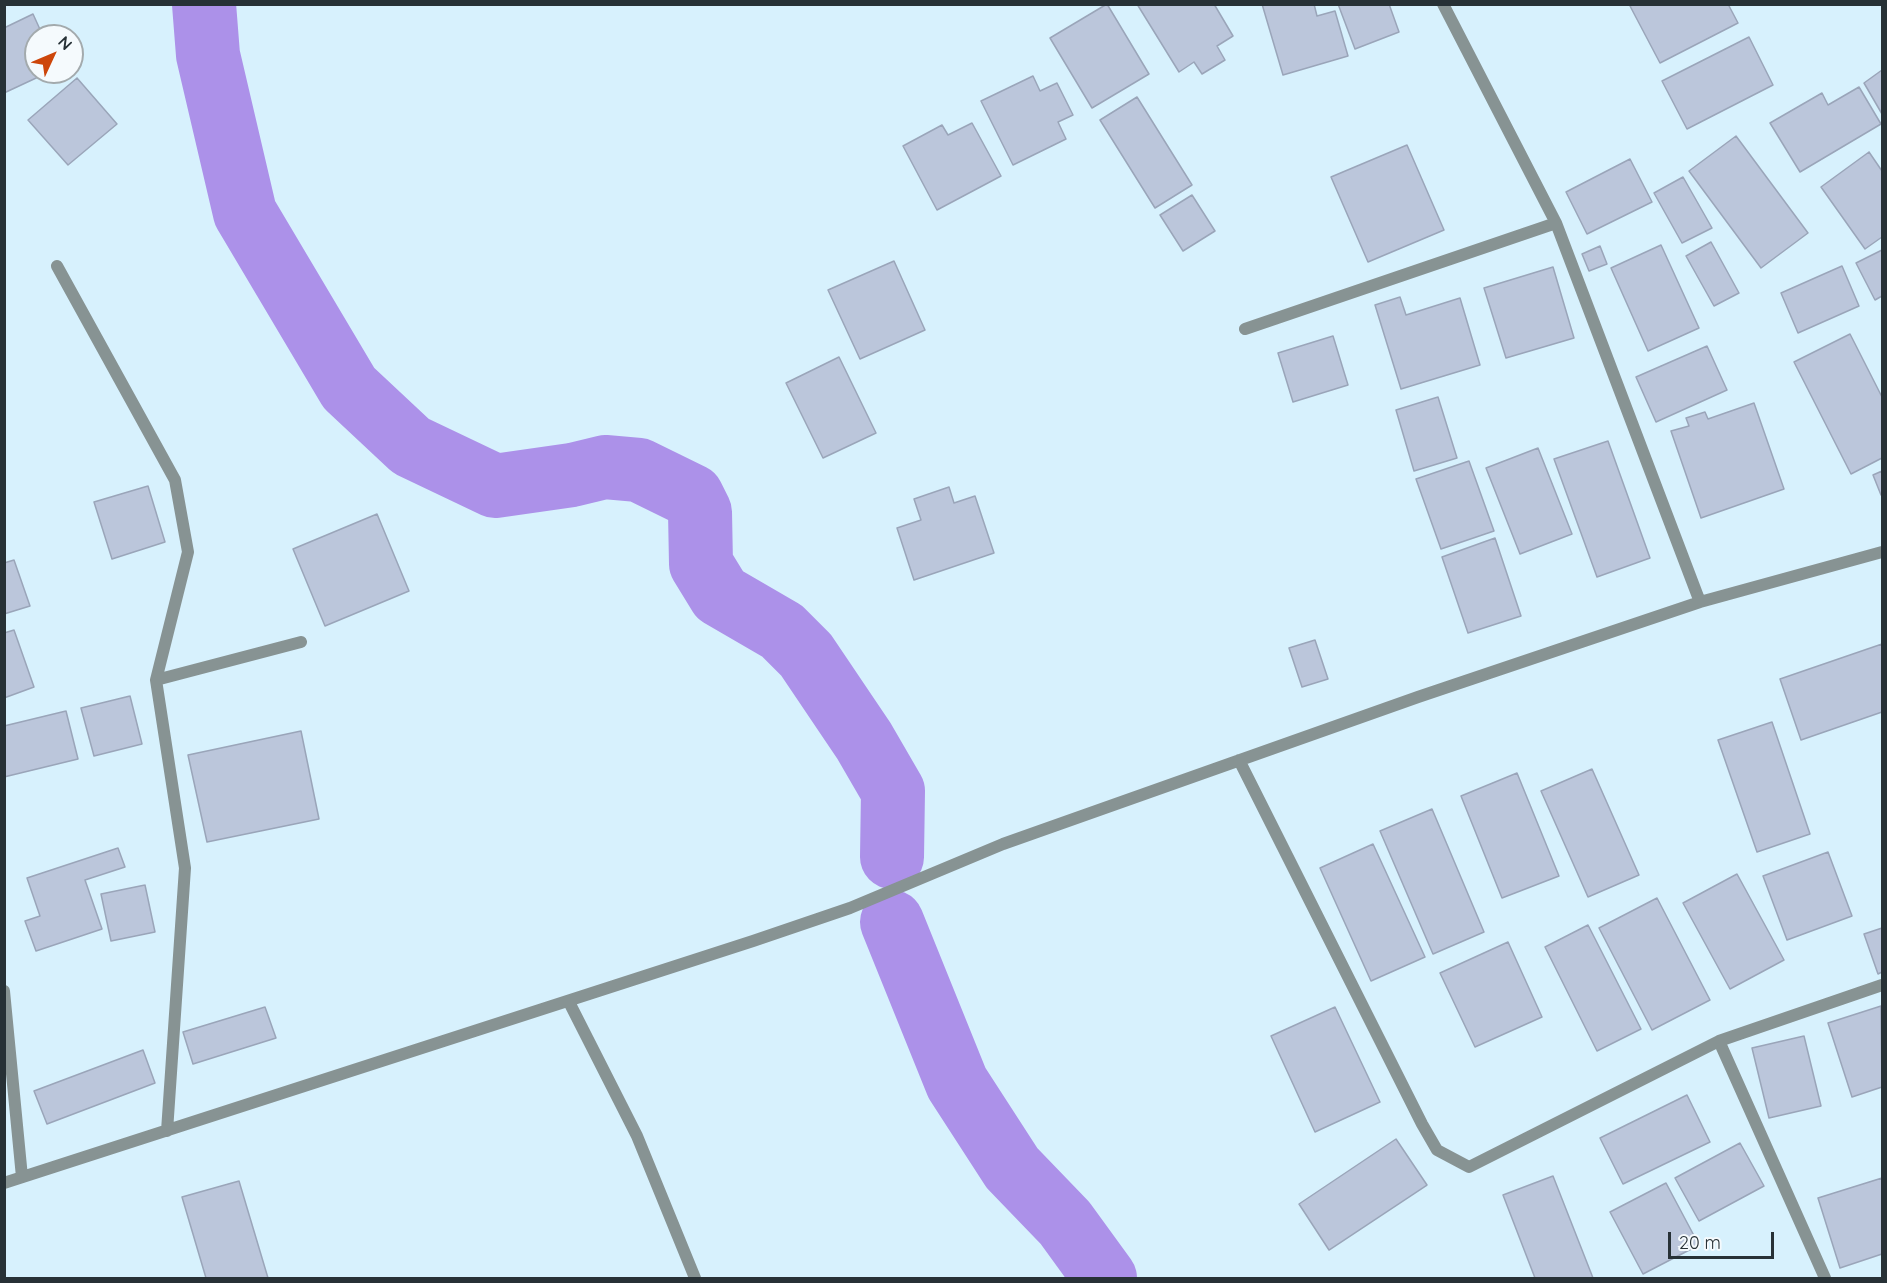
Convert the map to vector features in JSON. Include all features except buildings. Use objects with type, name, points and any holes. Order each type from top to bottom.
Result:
[{"type":"street","points":[[1443,4],[1556,224],[1701,602]]},
{"type":"street","points":[[1245,329],[1556,224]]},
{"type":"street","points":[[57,266],[175,480],[188,552],[156,680],[184,867],[167,1131]]},
{"type":"street","points":[[4,1183],[569,1002],[850,908],[1003,844],[1239,760],[1701,602],[1882,554]]},
{"type":"street","points":[[156,680],[300,642]]},
{"type":"street","points":[[1239,760],[1422,1124],[1437,1150],[1469,1167],[1719,1041],[1882,985]]},
{"type":"street","points":[[4,991],[22,1177]]},
{"type":"street","points":[[569,1002],[637,1136],[695,1278]]},
{"type":"street","points":[[1719,1041],[1825,1278]]},
{"type":"waterway","points":[[204,4],[208,55],[245,213],[349,388],[411,446],[495,486],[572,475],[605,467],[639,470],[692,496],[700,512],[701,564],[720,595],[782,631],[806,655],[864,741],[893,791],[892,857]]},
{"type":"waterway","points":[[892,922],[957,1083],[1012,1168],[1065,1223],[1105,1278]]}]
